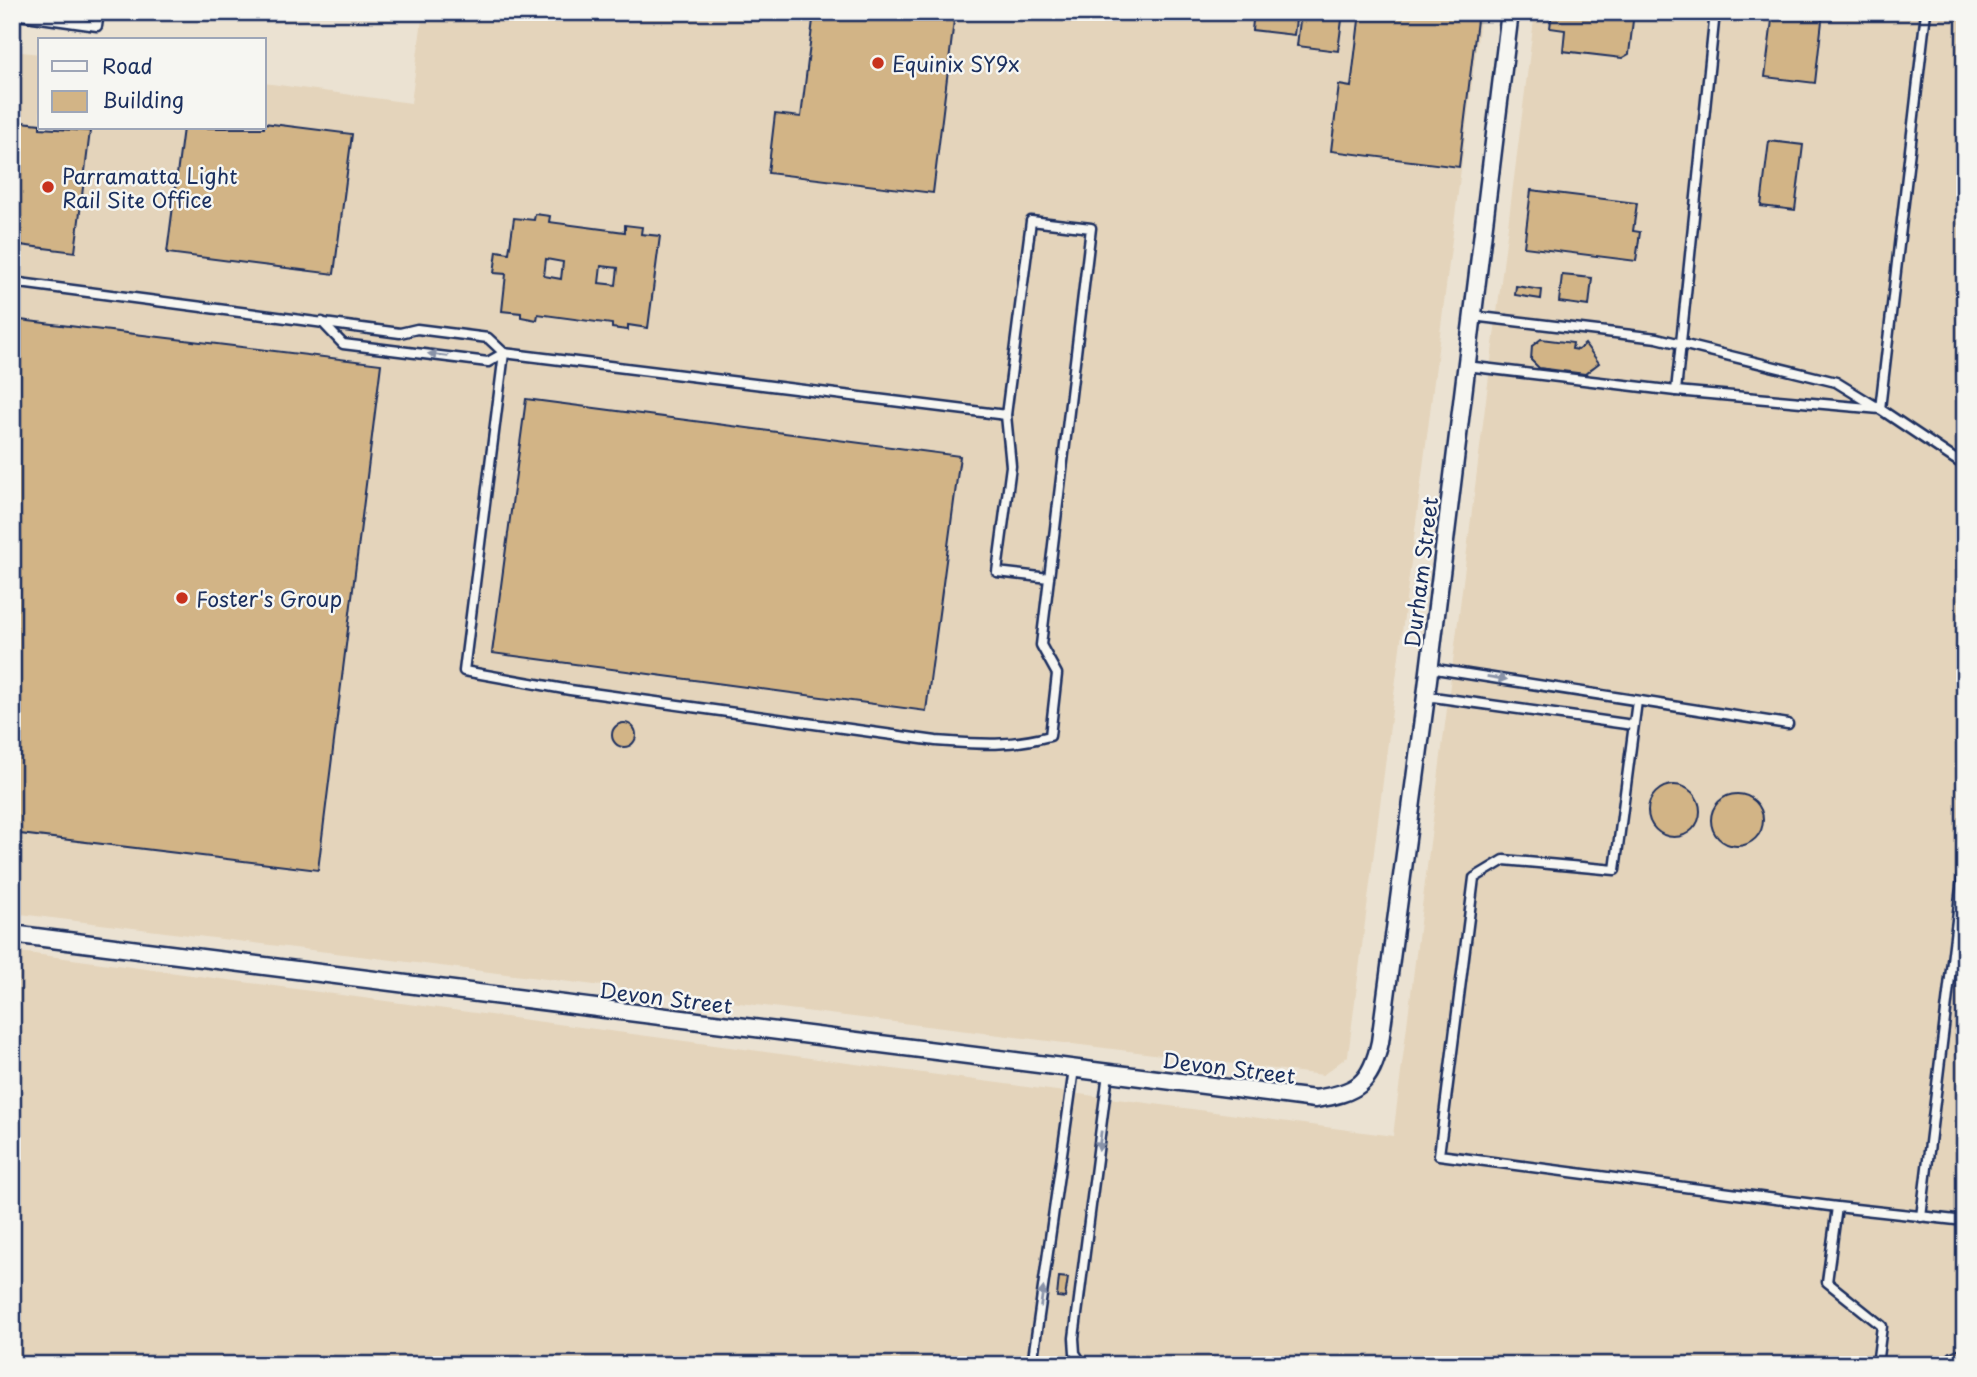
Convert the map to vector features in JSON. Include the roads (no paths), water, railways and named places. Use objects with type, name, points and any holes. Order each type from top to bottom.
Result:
[{"type":"street","name":"Durham Street","points":[[1315,1099],[1339,1096],[1361,1084],[1375,1065],[1426,696],[1510,12]]},
{"type":"street","name":"Devon Street","points":[[12,934],[1315,1099]]},
{"type":"lane","points":[[12,14],[97,26],[99,12]]},
{"type":"lane","points":[[1676,391],[1715,12]]},
{"type":"lane","points":[[1880,409],[1926,12]]},
{"type":"lane","points":[[504,353],[464,671],[570,690],[936,741],[989,745],[1020,743],[1050,736],[1057,674],[1041,645],[1091,228],[1031,221],[1006,415],[1011,466],[997,572],[1049,578]]},
{"type":"lane","points":[[12,282],[400,333],[417,329],[488,338],[504,353],[1006,415]]},
{"type":"lane","points":[[1472,316],[1657,338],[1836,382],[1965,466]]},
{"type":"lane","points":[[322,323],[343,344],[488,362],[504,353]]},
{"type":"lane","points":[[1466,366],[1676,391],[1880,409]]},
{"type":"lane","points":[[1429,668],[1788,724]]},
{"type":"lane","points":[[1426,696],[1633,725]]},
{"type":"lane","points":[[1637,701],[1615,870],[1504,860],[1474,878],[1439,1155],[1965,1221]]},
{"type":"lane","points":[[1921,1217],[1965,853]]},
{"type":"lane","points":[[1032,1365],[1073,1069]]},
{"type":"lane","points":[[1083,1365],[1075,1353],[1074,1338],[1108,1073]]},
{"type":"lane","points":[[1837,1207],[1827,1282],[1882,1326],[1877,1365]]},
{"type":"place","name":"Equinix SY9x","points":[[878,63]]},
{"type":"place","name":"Parramatta Light Rail Site Office","points":[[48,187]]},
{"type":"place","name":"Foster's Group","points":[[182,598]]}]
